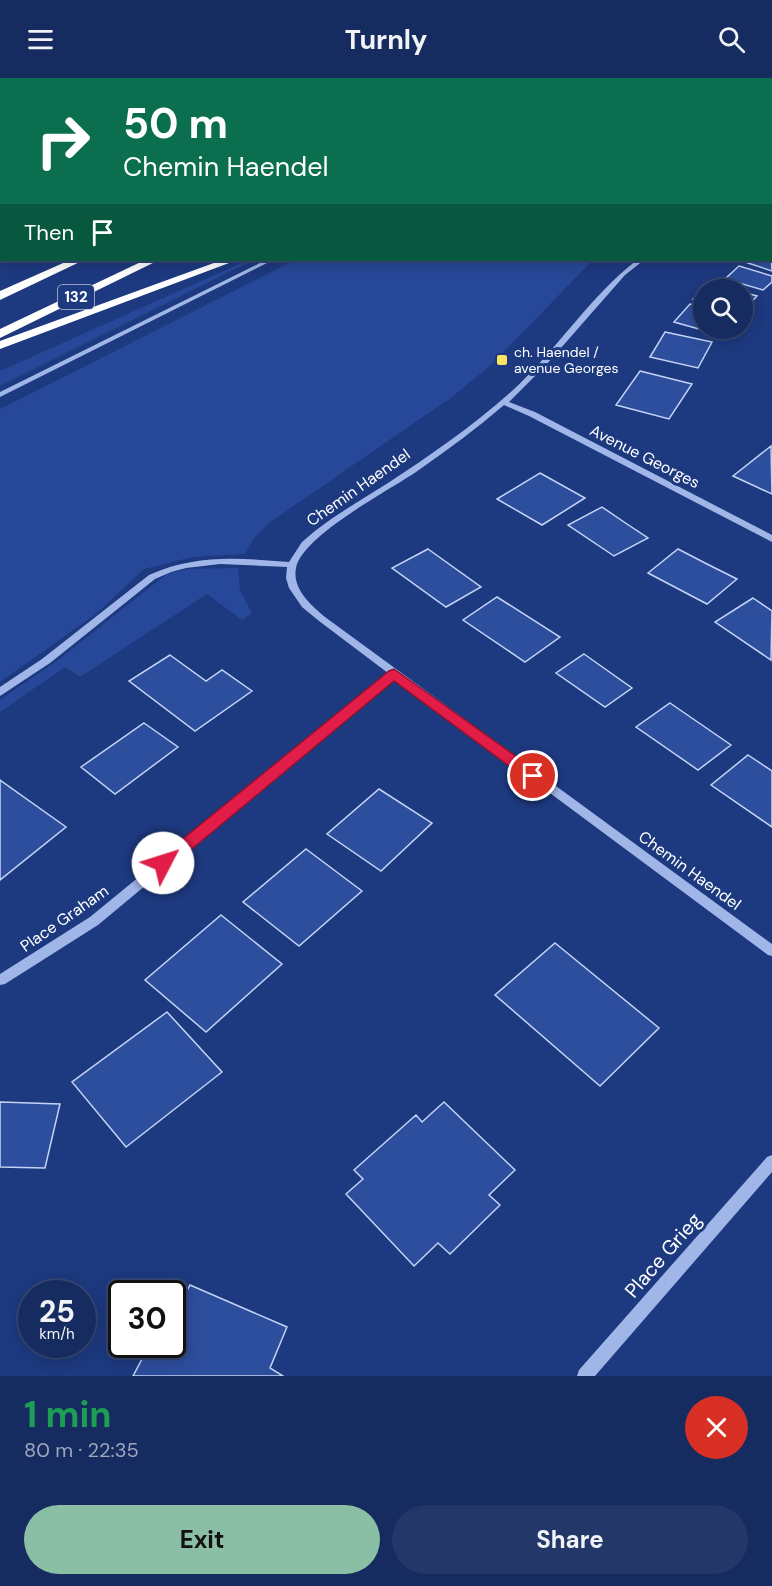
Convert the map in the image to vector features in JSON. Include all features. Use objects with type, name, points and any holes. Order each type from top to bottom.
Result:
[{"type":"highway","name":"132","points":[[0,296],[76,261]]},
{"type":"highway","name":"132","points":[[0,334],[151,261]]},
{"type":"highway","points":[[0,345],[228,261]]},
{"type":"street","points":[[0,394],[268,261]]},
{"type":"street","name":"Chemin Haendel","points":[[640,261],[618,280],[527,380],[503,402],[417,467],[318,533],[303,547],[292,565],[292,583],[305,604],[394,674],[772,951]]},
{"type":"street","name":"Avenue Georges","points":[[503,402],[532,414],[772,539]]},
{"type":"street","points":[[0,692],[46,661],[152,577],[170,567],[197,562],[292,565]]},
{"type":"street","name":"Place Graham","points":[[1,980],[94,921],[394,674]]},
{"type":"street","name":"Place Grieg","points":[[585,1376],[772,1161]]},
{"type":"shaded area","points":[[246,261],[249,262],[0,386],[0,371]]},
{"type":"shaded area","points":[[293,261],[592,261],[492,364],[452,397],[269,523],[254,538],[245,554],[192,557],[144,569],[96,614],[0,682],[0,409]]},
{"type":"shaded area","points":[[238,568],[240,591],[252,613],[242,620],[207,594],[80,677],[65,667],[0,712],[0,700],[57,661],[168,573],[188,569]]},
{"type":"building","points":[[771,261],[772,271],[748,263]]},
{"type":"building","points":[[739,266],[772,276],[772,282],[763,290],[753,287],[753,279],[725,279]]},
{"type":"building","points":[[690,304],[693,305],[693,327],[674,322]]},
{"type":"building","points":[[665,332],[712,342],[698,368],[650,357]]},
{"type":"building","points":[[640,371],[692,384],[669,419],[616,405]]},
{"type":"building","points":[[771,446],[772,494],[733,476]]},
{"type":"building","points":[[540,473],[585,498],[542,525],[497,499]]},
{"type":"building","points":[[602,507],[648,538],[614,556],[568,525]]},
{"type":"building","points":[[428,549],[481,587],[446,607],[392,568]]},
{"type":"building","points":[[678,549],[737,579],[707,604],[648,573]]},
{"type":"building","points":[[497,597],[560,637],[525,662],[463,620]]},
{"type":"building","points":[[753,598],[772,611],[771,660],[715,622]]},
{"type":"building","points":[[584,654],[632,688],[605,707],[556,673]]},
{"type":"building","points":[[170,655],[206,681],[222,670],[252,691],[195,731],[129,681]]},
{"type":"building","points":[[670,703],[731,745],[698,770],[636,727]]},
{"type":"building","points":[[144,723],[178,747],[115,794],[81,767]]},
{"type":"building","points":[[748,755],[772,771],[772,827],[711,785]]},
{"type":"building","points":[[0,780],[66,827],[0,880]]},
{"type":"building","points":[[379,789],[432,823],[381,871],[327,834]]},
{"type":"building","points":[[306,849],[362,891],[299,946],[243,902]]},
{"type":"building","points":[[221,915],[282,964],[206,1032],[145,980]]},
{"type":"building","points":[[555,943],[659,1028],[600,1086],[495,995]]},
{"type":"building","points":[[167,1012],[222,1072],[126,1147],[72,1082]]},
{"type":"building","points":[[0,1102],[60,1104],[45,1168],[0,1167]]},
{"type":"building","points":[[444,1102],[515,1170],[489,1195],[500,1205],[450,1254],[438,1243],[414,1266],[346,1194],[363,1179],[354,1170],[416,1115],[422,1122]]},
{"type":"building","points":[[190,1285],[287,1327],[270,1368],[283,1376],[133,1376],[143,1358],[186,1358],[186,1292]]},
{"type":"place","name":"ch. Haendel / avenue Georges","points":[[502,360]]},
{"type":"route","points":[[163,863],[394,674],[533,776]]}]
